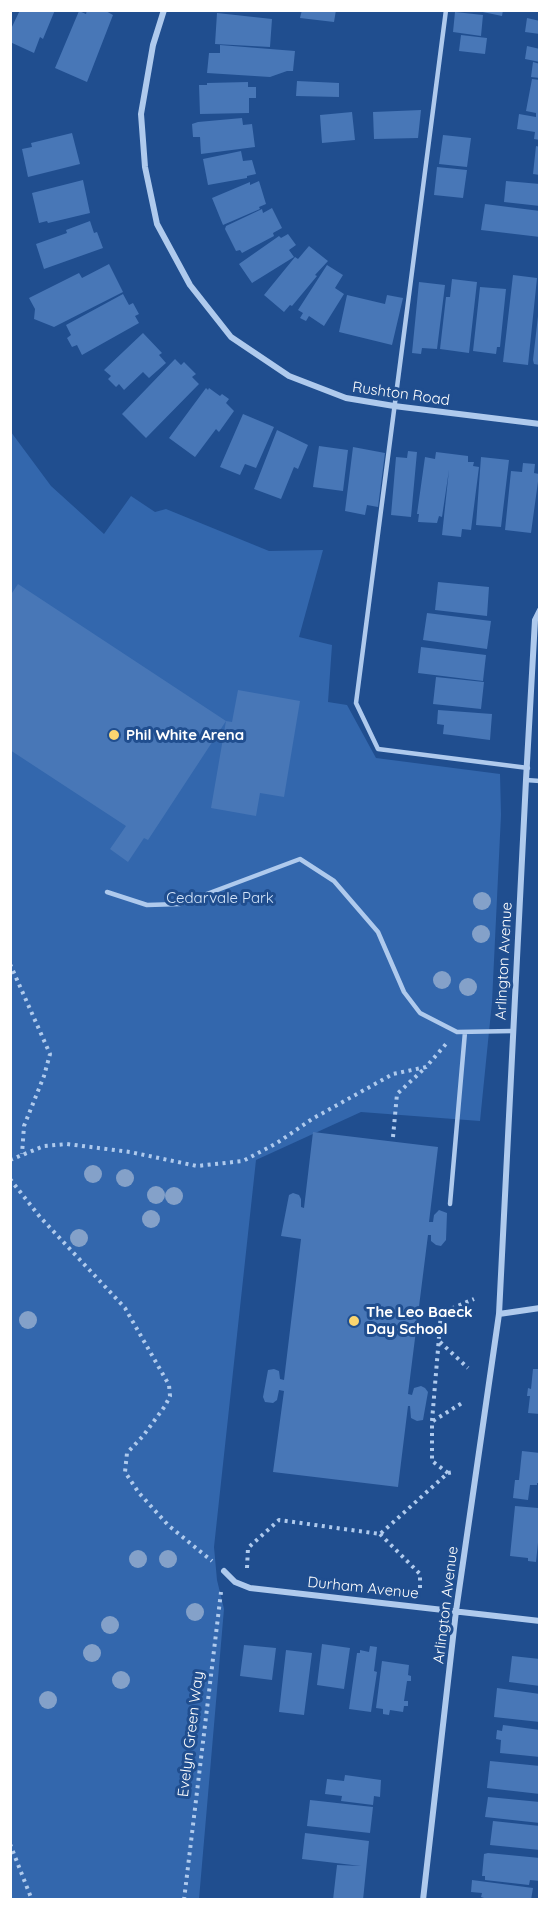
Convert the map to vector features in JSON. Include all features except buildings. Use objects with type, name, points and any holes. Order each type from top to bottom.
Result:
[{"type":"street","name":"Rushton Road","points":[[164,10],[153,45],[141,114],[145,167],[157,224],[190,285],[231,337],[289,376],[346,398],[540,424]]},
{"type":"street","name":"Arlington Avenue","points":[[423,1899],[456,1611],[499,1314],[526,780],[536,620],[540,610]]},
{"type":"street","points":[[499,1314],[540,1308]]},
{"type":"street","name":"Durham Avenue","points":[[224,1571],[235,1582],[250,1588],[540,1621]]},
{"type":"lane","points":[[446,10],[356,703],[378,748],[528,768]]},
{"type":"lane","points":[[526,780],[540,781]]},
{"type":"lane","points":[[107,892],[147,905],[180,904],[300,859],[334,881],[378,932],[404,992],[420,1013],[457,1032],[513,1030]]},
{"type":"lane","points":[[450,1204],[465,1032]]},
{"type":"path","points":[[10,964],[50,1054],[44,1077],[24,1126],[22,1154]]},
{"type":"path","points":[[393,1137],[397,1094],[426,1067],[457,1032]]},
{"type":"path","points":[[10,1160],[44,1146],[67,1144],[130,1152],[197,1166],[243,1161],[393,1074],[426,1067]]},
{"type":"path","points":[[10,1179],[40,1217],[125,1308],[145,1340],[169,1385],[170,1396],[143,1436],[127,1453],[125,1472],[139,1493],[168,1524],[224,1571]]},
{"type":"path","points":[[448,1473],[432,1461],[432,1421],[441,1313],[474,1299]]},
{"type":"path","points":[[440,1342],[468,1368]]},
{"type":"path","points":[[432,1421],[462,1402]]},
{"type":"path","points":[[380,1534],[448,1473],[454,1472]]},
{"type":"path","points":[[247,1568],[248,1548],[279,1520],[380,1534],[420,1575],[420,1589]]},
{"type":"path","name":"Evelyn Green Way","points":[[184,1899],[224,1571]]},
{"type":"path","points":[[10,1844],[32,1899]]},
{"type":"green space","name":"Cedarvale Park","points":[[11,432],[51,486],[104,534],[131,496],[155,512],[166,509],[269,551],[323,550],[299,637],[332,645],[328,702],[347,705],[376,758],[500,774],[501,815],[492,1002],[480,1121],[361,1112],[256,1160],[214,1547],[217,1580],[224,1609],[199,1899],[11,1899]]},
{"type":"place","name":"Phil White Arena","points":[[114,735]]},
{"type":"place","name":"The Leo Baeck Day School","points":[[354,1321]]}]
